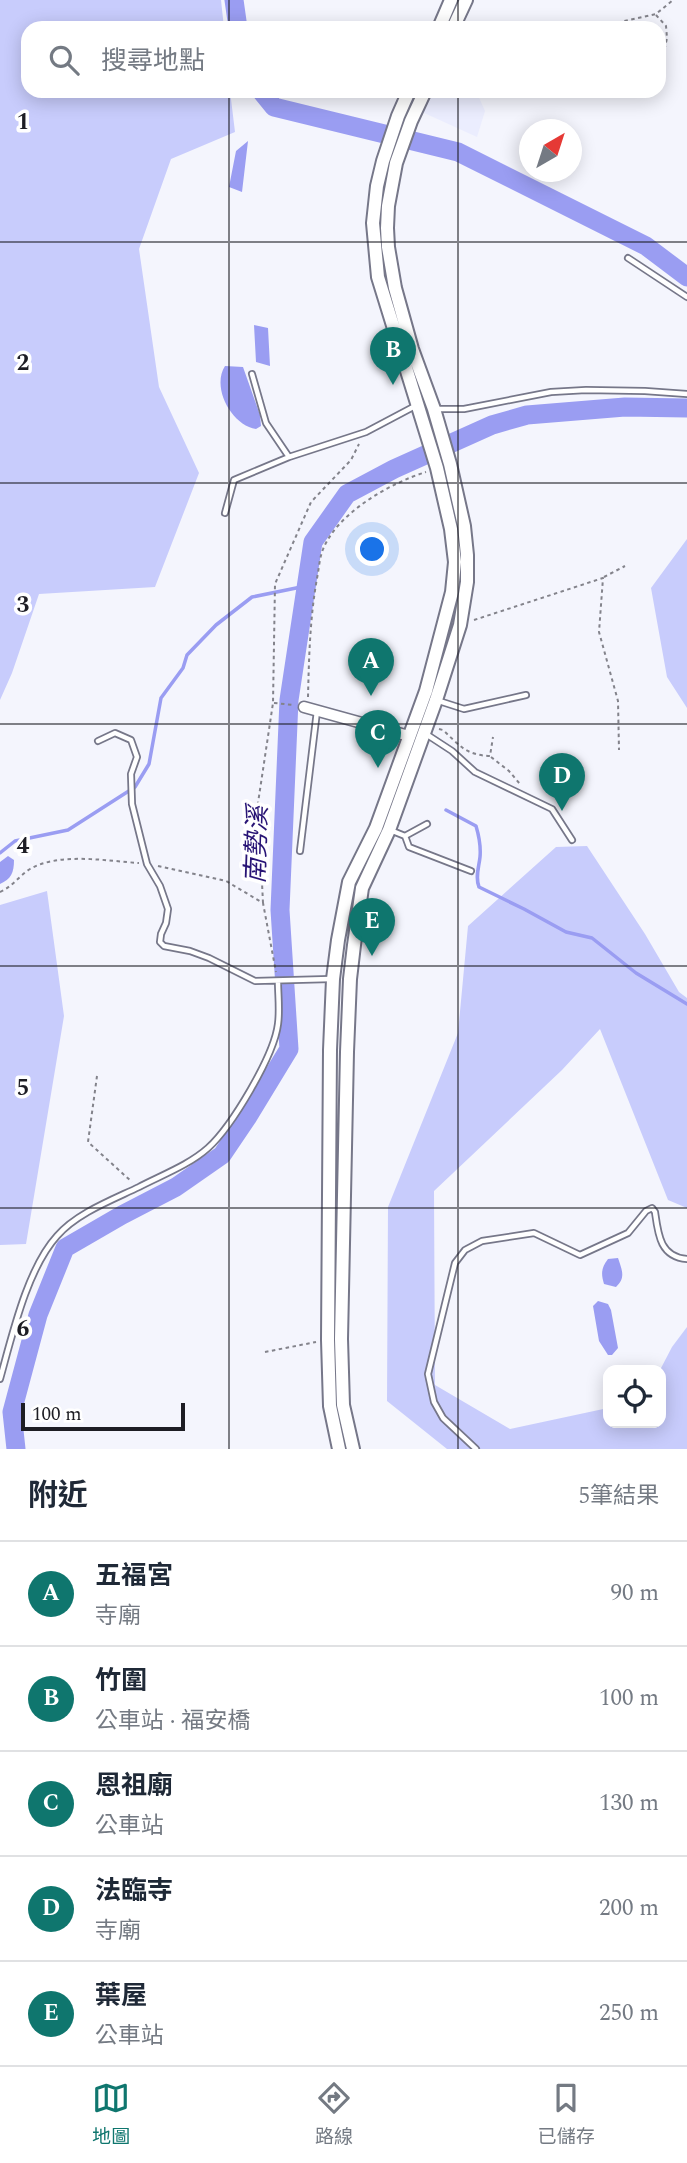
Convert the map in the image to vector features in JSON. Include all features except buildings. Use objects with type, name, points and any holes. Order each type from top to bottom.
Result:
[{"type":"street","points":[[442,21],[451,0]]},
{"type":"street","points":[[456,21],[466,0]]},
{"type":"street","points":[[339,1449],[330,1406],[350,979],[362,888],[409,736],[426,691],[452,592],[455,562],[441,465],[432,425],[433,409],[395,288],[388,247],[390,162],[398,116],[407,98]]},
{"type":"street","points":[[422,98],[377,186],[373,223],[378,278],[418,405],[432,425]]},
{"type":"street","points":[[418,405],[433,409]]},
{"type":"street","points":[[353,1449],[343,1405],[334,1339],[330,978],[349,882],[382,829],[424,733],[460,625],[467,582],[464,526],[441,465]]},
{"type":"street","points":[[445,622],[460,625]]},
{"type":"street","points":[[310,708],[409,736],[424,733]]},
{"type":"street","points":[[330,978],[350,979]]},
{"type":"lane","points":[[628,258],[687,297]]},
{"type":"lane","points":[[252,374],[266,423],[289,457]]},
{"type":"lane","points":[[433,409],[464,409],[551,392],[586,390],[687,394]]},
{"type":"lane","points":[[225,513],[234,480],[289,457],[366,432],[418,405]]},
{"type":"lane","points":[[436,700],[464,709],[526,695]]},
{"type":"lane","points":[[300,851],[310,708]]},
{"type":"lane","points":[[98,741],[115,733],[131,740],[137,757],[131,774],[132,804],[147,864],[160,886],[168,909],[160,942],[164,947],[190,951],[209,958],[255,981],[330,978]]},
{"type":"lane","points":[[424,733],[453,751],[475,772],[552,809],[572,840]]},
{"type":"lane","points":[[382,829],[405,836],[427,824]]},
{"type":"lane","points":[[405,836],[409,847],[471,871]]},
{"type":"lane","points":[[0,1379],[27,1291],[46,1251],[67,1226],[92,1210],[192,1160],[225,1130],[271,1054],[278,1024],[279,981]]},
{"type":"lane","points":[[476,1449],[443,1418],[434,1402],[428,1374],[455,1263],[465,1250],[482,1241],[534,1233],[580,1255],[628,1233],[646,1211],[652,1208],[661,1244],[668,1254],[687,1259]]},
{"type":"path","points":[[625,21],[656,14],[673,0]]},
{"type":"path","points":[[656,14],[662,21]]},
{"type":"path","points":[[264,903],[258,803],[273,703],[275,584],[311,502],[351,460],[366,432]]},
{"type":"path","points":[[273,703],[310,708],[313,597],[322,551],[337,527],[389,486],[441,465]]},
{"type":"path","points":[[460,625],[603,578],[625,566]]},
{"type":"path","points":[[603,578],[599,632],[618,701],[619,750]]},
{"type":"path","points":[[424,733],[435,729],[443,730],[467,752],[476,756],[490,756],[518,780],[528,797]]},
{"type":"path","points":[[490,756],[493,737]]},
{"type":"path","points":[[97,1076],[88,1142],[138,1187]]},
{"type":"path","points":[[265,1352],[334,1339]]},
{"type":"shaded area","points":[[0,0],[221,0],[223,21],[21,21],[21,98],[231,98],[235,132],[171,159],[139,249],[159,387],[199,473],[155,587],[39,594],[0,700]]},
{"type":"shaded area","points":[[428,98],[479,98],[485,111],[477,137],[422,112]]},
{"type":"shaded area","points":[[687,539],[687,708],[667,677],[651,588]]},
{"type":"shaded area","points":[[587,846],[645,934],[679,992],[687,998],[687,1208],[668,1200],[600,1029],[562,1070],[434,1191],[435,1385],[510,1429],[603,1409],[603,1428],[666,1428],[666,1365],[663,1365],[687,1327],[687,1449],[447,1449],[387,1401],[388,1207],[458,1033],[468,926],[556,847]]},
{"type":"shaded area","points":[[47,891],[64,1016],[26,1244],[0,1245],[0,905]]},
{"type":"water","points":[[248,141],[242,192],[229,187],[236,151]]},
{"type":"water","points":[[254,325],[268,328],[270,366],[256,362]]},
{"type":"water","points":[[225,366],[243,367],[260,415],[261,426],[256,429],[239,421],[226,404],[221,385]]},
{"type":"water","points":[[8,856],[14,860],[12,872],[7,880],[0,884],[0,862]]},
{"type":"water","points":[[618,1258],[622,1270],[621,1280],[616,1287],[604,1284],[604,1265],[608,1259]]},
{"type":"water","points":[[598,1301],[608,1304],[611,1310],[618,1348],[612,1355],[608,1355],[599,1341],[593,1306]]},
{"type":"waterway","name":"南勢溪","points":[[234,0],[237,21]]},
{"type":"waterway","name":"南勢溪","points":[[267,98],[274,107],[458,152],[646,246],[687,277]]},
{"type":"waterway","name":"南勢溪","points":[[16,1449],[12,1412],[38,1315],[65,1248],[176,1187],[222,1155],[289,1049],[280,910],[289,700],[313,542],[347,494],[394,469],[492,425],[527,415],[625,407],[687,408]]},
{"type":"waterway","points":[[0,853],[15,841],[68,830],[135,787],[149,764],[161,698],[183,668],[187,655],[216,625],[252,597],[306,586]]},
{"type":"waterway","points":[[446,810],[476,826],[480,849],[477,876],[479,887],[566,932],[592,938],[636,973],[687,1004]]},
{"type":"place","name":"竹圍","points":[[393,385]]},
{"type":"place","name":"五福宮","points":[[371,696]]},
{"type":"place","name":"恩祖廟","points":[[378,768]]},
{"type":"place","name":"法臨寺","points":[[562,811]]},
{"type":"place","name":"葉屋","points":[[372,956]]}]
